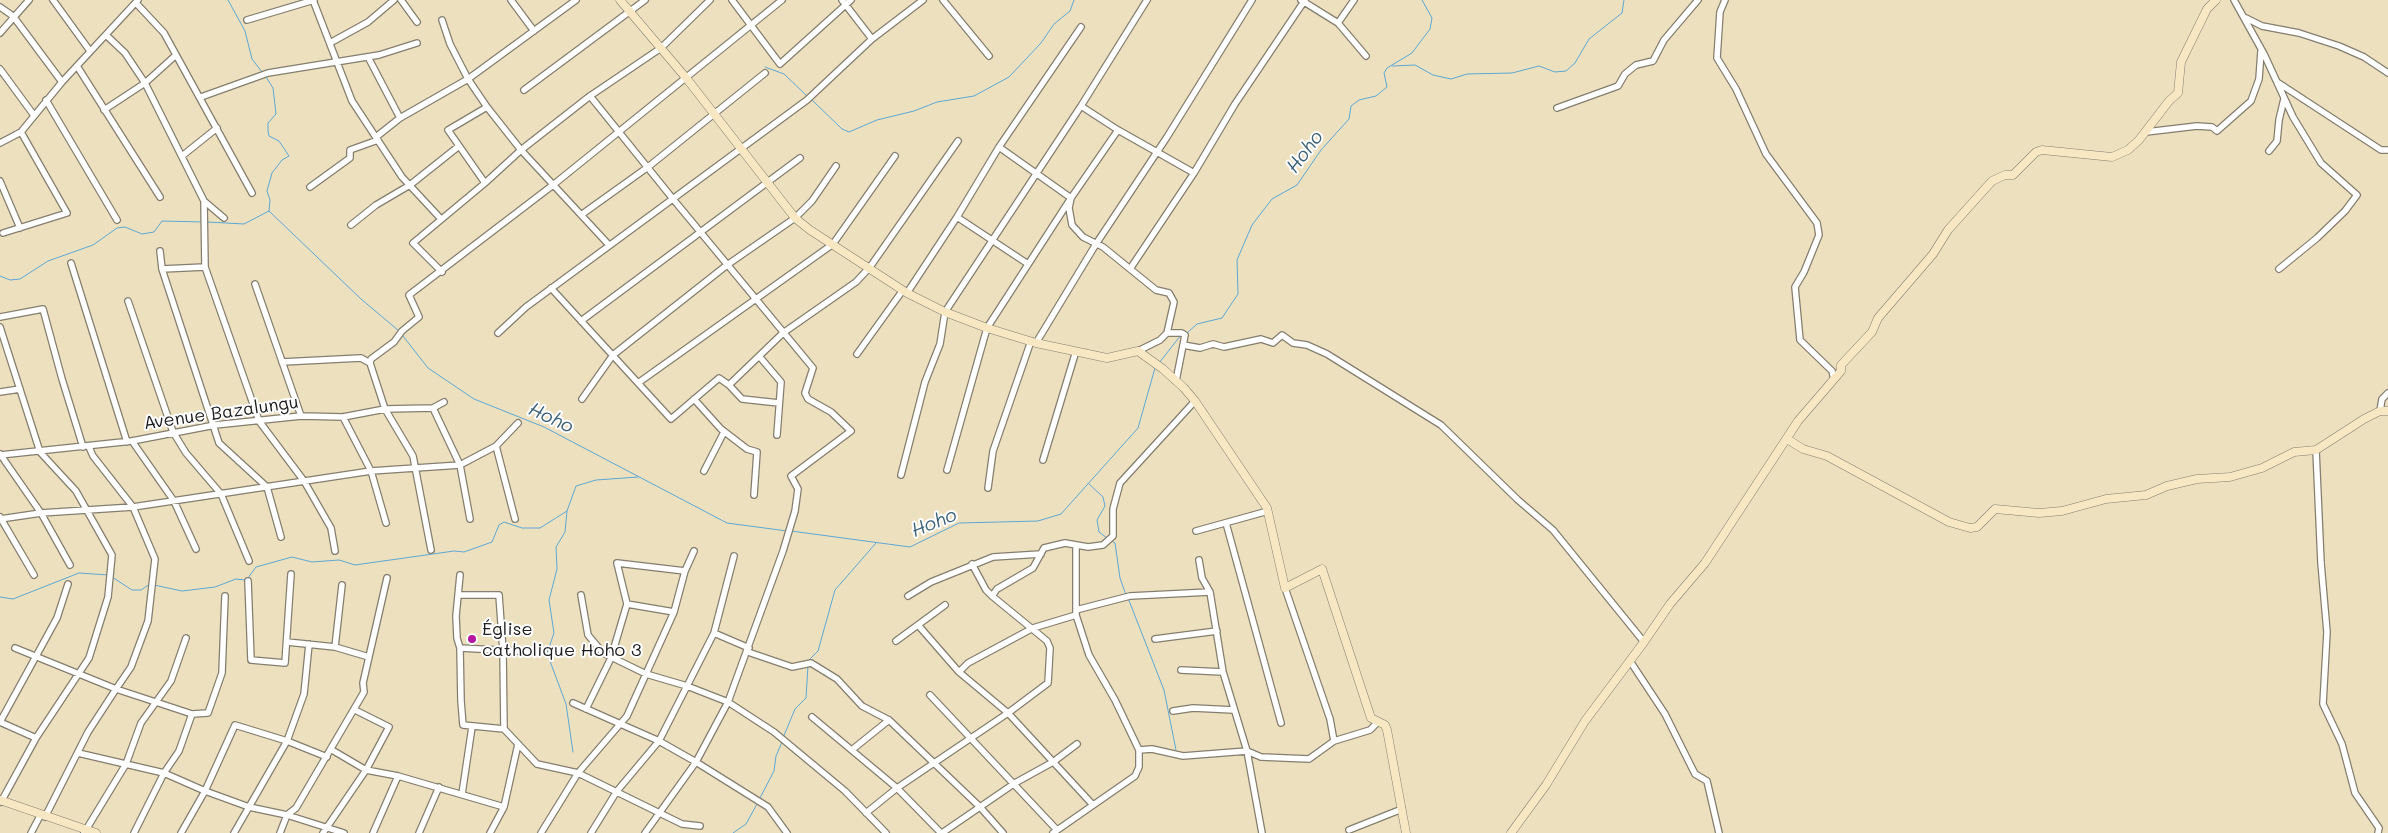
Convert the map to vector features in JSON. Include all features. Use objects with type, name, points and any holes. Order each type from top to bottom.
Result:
[{"type":"street","points":[[0,33],[29,0]]},
{"type":"street","points":[[53,0],[90,51]]},
{"type":"street","points":[[247,20],[313,0],[352,101],[410,185],[441,219]]},
{"type":"street","points":[[330,43],[368,22],[394,0]]},
{"type":"street","points":[[401,0],[417,22]]},
{"type":"street","points":[[511,0],[534,31]]},
{"type":"street","points":[[310,186],[350,158],[350,150],[377,139],[400,118],[468,80],[576,0]]},
{"type":"street","points":[[620,0],[686,78],[795,218],[905,291],[945,312],[987,328],[1034,342],[1107,358],[1138,351],[1160,340],[1167,333],[1174,302],[1169,293],[1156,290],[1096,244],[1083,237],[1072,225],[1069,208],[1071,198]]},
{"type":"street","points":[[524,90],[646,0]]},
{"type":"street","points":[[442,272],[414,243],[521,150],[590,96],[661,48],[710,0]]},
{"type":"street","points":[[732,0],[780,64],[846,1],[872,39]]},
{"type":"street","points":[[370,363],[371,359],[394,342],[401,332],[419,317],[409,295],[442,272],[553,185],[782,0]]},
{"type":"street","points":[[498,333],[526,307],[551,288],[809,99],[872,39],[923,0]]},
{"type":"street","points":[[943,0],[989,56]]},
{"type":"street","points":[[901,475],[925,382],[940,344],[945,312],[1081,106],[1147,0]]},
{"type":"street","points":[[988,488],[993,451],[1034,342],[1167,137],[1252,0]]},
{"type":"street","points":[[1338,23],[1354,0]]},
{"type":"street","points":[[1557,108],[1618,86],[1625,74],[1636,65],[1653,61],[1664,40],[1698,0]]},
{"type":"street","points":[[1725,0],[1720,12],[1717,58],[1736,89],[1766,154],[1817,223],[1819,235],[1804,272],[1795,287],[1800,340],[1832,371],[1834,379]]},
{"type":"street","points":[[1511,833],[1546,785],[1585,721],[1670,604],[1709,557],[1738,510],[1754,491],[1771,460],[1803,414],[1841,371],[1841,365],[1872,332],[1878,318],[1933,254],[1948,230],[1992,181],[2005,175],[2014,175],[2036,152],[2042,150],[2112,157],[2128,150],[2146,132],[2169,101],[2178,93],[2181,62],[2207,10],[2216,0]]},
{"type":"street","points":[[2234,0],[2246,18],[2284,99],[2321,163],[2357,195],[2345,211],[2279,268]]},
{"type":"street","points":[[1130,269],[1194,173],[1235,104],[1303,1],[1338,23],[1366,56]]},
{"type":"street","points":[[0,144],[21,132],[33,114],[137,2],[164,32],[252,192]]},
{"type":"street","points":[[0,7],[13,16],[62,82]]},
{"type":"street","points":[[2246,18],[2262,26],[2299,33],[2339,46],[2364,57],[2388,74]]},
{"type":"street","points":[[442,20],[450,44],[468,80],[487,107],[521,150],[609,245]]},
{"type":"street","points":[[857,354],[905,291],[957,217],[1000,147],[1082,27]]},
{"type":"street","points":[[106,35],[126,52],[145,83],[204,201],[224,218]]},
{"type":"street","points":[[201,97],[268,73],[368,57],[417,43]]},
{"type":"street","points":[[2146,132],[2197,126],[2212,127],[2218,131],[2251,101],[2259,79],[2261,48]]},
{"type":"street","points":[[104,110],[145,83],[176,54]]},
{"type":"street","points":[[368,57],[400,118]]},
{"type":"street","points":[[77,66],[160,196]]},
{"type":"street","points":[[0,69],[33,114]]},
{"type":"street","points":[[580,215],[648,167],[765,73]]},
{"type":"street","points":[[2277,82],[2381,150],[2388,150]]},
{"type":"street","points":[[590,96],[813,368],[805,393],[808,399],[831,412],[851,431],[791,476],[798,489],[795,511],[783,551],[728,702],[696,762],[645,833]]},
{"type":"street","points":[[2269,151],[2278,141],[2279,120],[2284,99]]},
{"type":"street","points":[[46,100],[117,220]]},
{"type":"street","points":[[1081,106],[1118,130],[1157,150],[1194,173]]},
{"type":"street","points":[[485,183],[448,130],[487,107]]},
{"type":"street","points":[[182,156],[217,128]]},
{"type":"street","points":[[947,470],[987,328],[1071,198],[1118,130]]},
{"type":"street","points":[[3,233],[67,213],[21,132]]},
{"type":"street","points":[[729,385],[783,333],[856,282],[870,267],[958,141]]},
{"type":"street","points":[[351,225],[376,205],[410,185],[459,146]]},
{"type":"street","points":[[1000,147],[1035,174],[1071,198]]},
{"type":"street","points":[[638,383],[833,244],[894,156]]},
{"type":"street","points":[[582,321],[800,158]]},
{"type":"street","points":[[582,399],[613,355],[727,265],[795,218],[812,200],[836,166]]},
{"type":"street","points":[[0,181],[2,191],[20,228]]},
{"type":"street","points":[[204,201],[205,267],[259,421],[304,481],[331,528],[335,551]]},
{"type":"street","points":[[957,217],[1028,264]]},
{"type":"street","points":[[160,251],[162,269],[219,443],[267,487],[281,537]]},
{"type":"street","points":[[71,263],[130,441],[174,501],[196,548]]},
{"type":"street","points":[[162,269],[205,267]]},
{"type":"street","points":[[255,284],[301,416]]},
{"type":"street","points":[[551,288],[671,419],[719,378],[729,385],[742,400],[779,403]]},
{"type":"street","points":[[128,301],[173,432],[186,453],[221,494],[249,561]]},
{"type":"street","points":[[0,317],[43,309],[62,379],[86,447],[134,507],[155,559],[148,621],[131,667],[88,732],[43,816],[31,833]]},
{"type":"street","points":[[0,327],[40,452],[76,492],[112,555],[108,597],[89,658],[36,738],[1,802],[85,831],[96,833]]},
{"type":"street","points":[[1167,333],[1183,334],[1183,345],[1176,380]]},
{"type":"street","points":[[1183,345],[1200,348],[1213,344],[1224,347],[1261,339],[1273,343],[1282,335],[1293,343],[1307,345],[1327,354],[1441,424],[1518,500],[1553,530],[1644,642]]},
{"type":"street","points":[[1043,460],[1076,351]]},
{"type":"street","points":[[1138,351],[1176,380],[1196,401],[1268,511],[1285,588],[1330,719],[1334,741]]},
{"type":"street","points":[[759,356],[781,382],[777,435]]},
{"type":"street","points":[[282,362],[361,358],[370,363],[385,409],[413,456],[431,550]]},
{"type":"street","points":[[0,392],[20,389]]},
{"type":"street","points":[[1787,439],[1803,449],[1827,456],[1949,522],[1970,528],[1977,527],[1995,509],[2039,513],[2062,511],[2106,498],[2146,495],[2166,486],[2197,480],[2230,477],[2262,468],[2294,452],[2316,450],[2384,411],[2382,399],[2388,393]]},
{"type":"street","points":[[694,399],[724,432],[747,449],[757,452],[754,495]]},
{"type":"street","points":[[992,596],[997,589],[1033,568],[1044,548],[1065,543],[1104,546],[1113,536],[1113,509],[1120,483],[1196,401]]},
{"type":"street","name":"Avenue Bazalungu","points":[[0,455],[86,447],[130,441],[173,432],[301,416],[343,417],[385,409],[433,408],[444,402]]},
{"type":"street","points":[[433,408],[460,465],[470,520]]},
{"type":"street","points":[[343,417],[371,471],[386,523]]},
{"type":"street","points":[[34,575],[1,518],[87,509],[134,507],[371,471],[460,465],[496,446],[518,423]]},
{"type":"street","points":[[704,472],[724,432]]},
{"type":"street","points":[[496,446],[515,519]]},
{"type":"street","points":[[2316,450],[2321,563],[2327,632],[2323,704],[2342,744],[2355,793],[2379,828],[2378,833]]},
{"type":"street","points":[[0,455],[41,513],[70,565]]},
{"type":"street","points":[[1196,531],[1268,511]]},
{"type":"street","points":[[1226,523],[1281,723]]},
{"type":"street","points":[[930,695],[1015,783],[1055,832],[1135,776],[1139,767],[1139,750],[1115,700],[1089,655],[1076,612],[1076,545]]},
{"type":"street","points":[[542,833],[578,773],[627,716],[674,612],[685,571],[694,551]]},
{"type":"street","points":[[908,596],[932,582],[993,557],[1041,554]]},
{"type":"street","points":[[590,833],[617,791],[659,741],[714,633],[734,556]]},
{"type":"street","points":[[1198,560],[1202,578],[1210,592],[1223,672],[1247,751],[1262,833]]},
{"type":"street","points":[[586,709],[611,658],[627,604],[616,563],[685,571]]},
{"type":"street","points":[[866,814],[897,788],[1008,713],[1048,683],[1050,648],[1047,641],[986,590],[972,564]]},
{"type":"street","points":[[1285,588],[1322,569],[1371,718],[1377,723],[1385,725],[1387,730],[1406,833]]},
{"type":"street","points":[[248,581],[251,660],[285,663],[291,574]]},
{"type":"street","points":[[460,575],[456,616],[457,638],[460,648],[460,701],[463,725],[504,729]]},
{"type":"street","points":[[280,833],[287,815],[296,808],[332,750],[364,692],[362,683],[386,578]]},
{"type":"street","points":[[36,738],[0,722],[56,618],[68,584]]},
{"type":"street","points":[[335,647],[342,585]]},
{"type":"street","points":[[960,672],[968,663],[1033,628],[1076,612],[1130,596],[1210,592]]},
{"type":"street","points":[[458,595],[499,595],[503,651],[504,729],[537,764],[578,773],[660,811],[682,824],[700,826]]},
{"type":"street","points":[[581,595],[588,635],[603,654],[646,674],[687,686],[728,702],[774,732],[844,791],[886,833]]},
{"type":"street","points":[[15,648],[116,689],[192,714],[208,713],[222,673],[225,596]]},
{"type":"street","points":[[627,604],[674,612]]},
{"type":"street","points":[[896,641],[945,605]]},
{"type":"street","points":[[918,624],[960,672],[1008,713],[1093,805]]},
{"type":"street","points":[[1155,639],[1217,631]]},
{"type":"street","points":[[714,633],[748,650],[792,668],[809,664],[837,679],[862,706],[889,720],[980,807],[1002,833]]},
{"type":"street","points":[[85,831],[126,764],[141,723],[171,681],[186,638]]},
{"type":"street","points":[[287,642],[335,647],[369,657]]},
{"type":"street","points":[[234,833],[287,741],[304,694],[309,644]]},
{"type":"street","points":[[460,648],[536,652]]},
{"type":"street","points":[[1630,661],[1665,714],[1695,774],[1707,780],[1719,833]]},
{"type":"street","points":[[1182,670],[1223,672]]},
{"type":"street","points":[[573,702],[620,725],[659,741],[696,762],[768,807],[787,833]]},
{"type":"street","points":[[1172,711],[1193,708],[1234,710]]},
{"type":"street","points":[[323,833],[366,770],[389,727],[355,710]]},
{"type":"street","points":[[134,833],[164,773],[179,752],[192,714]]},
{"type":"street","points":[[812,717],[853,749],[897,788],[942,833],[1015,783],[1053,762],[1076,744]]},
{"type":"street","points":[[853,749],[889,720]]},
{"type":"street","points":[[1139,750],[1152,750],[1183,756],[1247,751],[1262,757],[1309,759],[1334,741],[1370,730],[1377,723]]},
{"type":"street","points":[[181,833],[205,791],[235,725],[287,741],[327,757]]},
{"type":"street","points":[[462,794],[472,727]]},
{"type":"street","points":[[490,833],[504,806],[518,744]]},
{"type":"street","points":[[332,750],[366,770],[398,776],[504,806]]},
{"type":"street","points":[[78,753],[164,773],[249,807],[287,815],[344,833]]},
{"type":"street","points":[[373,833],[398,776]]},
{"type":"street","points":[[419,833],[440,788]]},
{"type":"street","points":[[1350,830],[1402,809]]},
{"type":"waterway","name":"Hoho","points":[[228,0],[245,31],[252,59],[262,72]]},
{"type":"waterway","points":[[812,100],[842,129],[849,132],[877,120],[914,111],[937,102],[974,96],[1009,77],[1041,43],[1054,24],[1070,11],[1074,0]]},
{"type":"waterway","name":"Hoho","points":[[1187,333],[1197,324],[1222,318],[1238,294],[1237,260],[1252,225],[1272,199],[1297,185],[1321,150],[1349,119],[1351,106],[1359,100],[1376,96],[1387,87],[1384,73],[1387,68],[1412,53],[1430,29],[1432,18],[1422,0]]},
{"type":"waterway","name":"Hoho","points":[[1392,66],[1415,65],[1433,75],[1451,79],[1467,74],[1512,73],[1539,66],[1555,72],[1566,71],[1575,63],[1589,39],[1622,13],[1624,0]]},
{"type":"waterway","points":[[765,67],[784,74],[807,96]]},
{"type":"waterway","name":"Hoho","points":[[266,77],[273,88],[276,114],[268,123],[269,136],[279,141],[289,156],[282,160],[272,173],[267,191],[270,200],[269,211],[361,299],[399,331]]},
{"type":"waterway","points":[[207,222],[244,224],[269,211]]},
{"type":"waterway","points":[[0,276],[10,280],[20,279],[48,261],[93,245],[117,228],[125,227],[142,234],[154,232],[162,221],[203,222]]},
{"type":"waterway","name":"Hoho","points":[[1159,363],[1181,335]]},
{"type":"waterway","name":"Hoho","points":[[403,336],[428,368],[474,399],[544,427],[727,523],[787,531]]},
{"type":"waterway","name":"Hoho","points":[[791,531],[910,547],[959,523],[1038,521],[1061,514],[1138,428],[1155,368]]},
{"type":"waterway","points":[[573,752],[566,704],[547,653],[554,633],[549,600],[557,569],[556,547],[565,532],[567,511],[576,486],[596,480],[638,477]]},
{"type":"waterway","points":[[1088,483],[1103,497],[1105,506],[1097,520],[1099,532],[1107,538]]},
{"type":"waterway","points":[[248,578],[256,567],[292,557],[312,562],[339,560],[355,565],[454,551],[464,552],[492,542],[499,525],[504,522],[522,528],[540,528],[567,511]]},
{"type":"waterway","points":[[1110,540],[1115,543],[1120,578],[1126,595]]},
{"type":"waterway","points":[[809,660],[818,651],[835,590],[876,543]]},
{"type":"waterway","points":[[0,597],[13,599],[79,573],[108,575]]},
{"type":"waterway","points":[[112,577],[132,590],[141,590],[150,584]]},
{"type":"waterway","points":[[154,585],[182,591],[215,587],[236,579],[245,580]]},
{"type":"waterway","points":[[1128,598],[1164,690],[1176,750]]},
{"type":"waterway","points":[[783,738],[795,709],[806,698],[808,666]]},
{"type":"waterway","points":[[760,798],[774,771],[776,756],[782,742]]},
{"type":"waterway","points":[[733,833],[746,824],[757,804]]},
{"type":"place","name":"Église catholique Hoho 3","points":[[472,639]]}]
